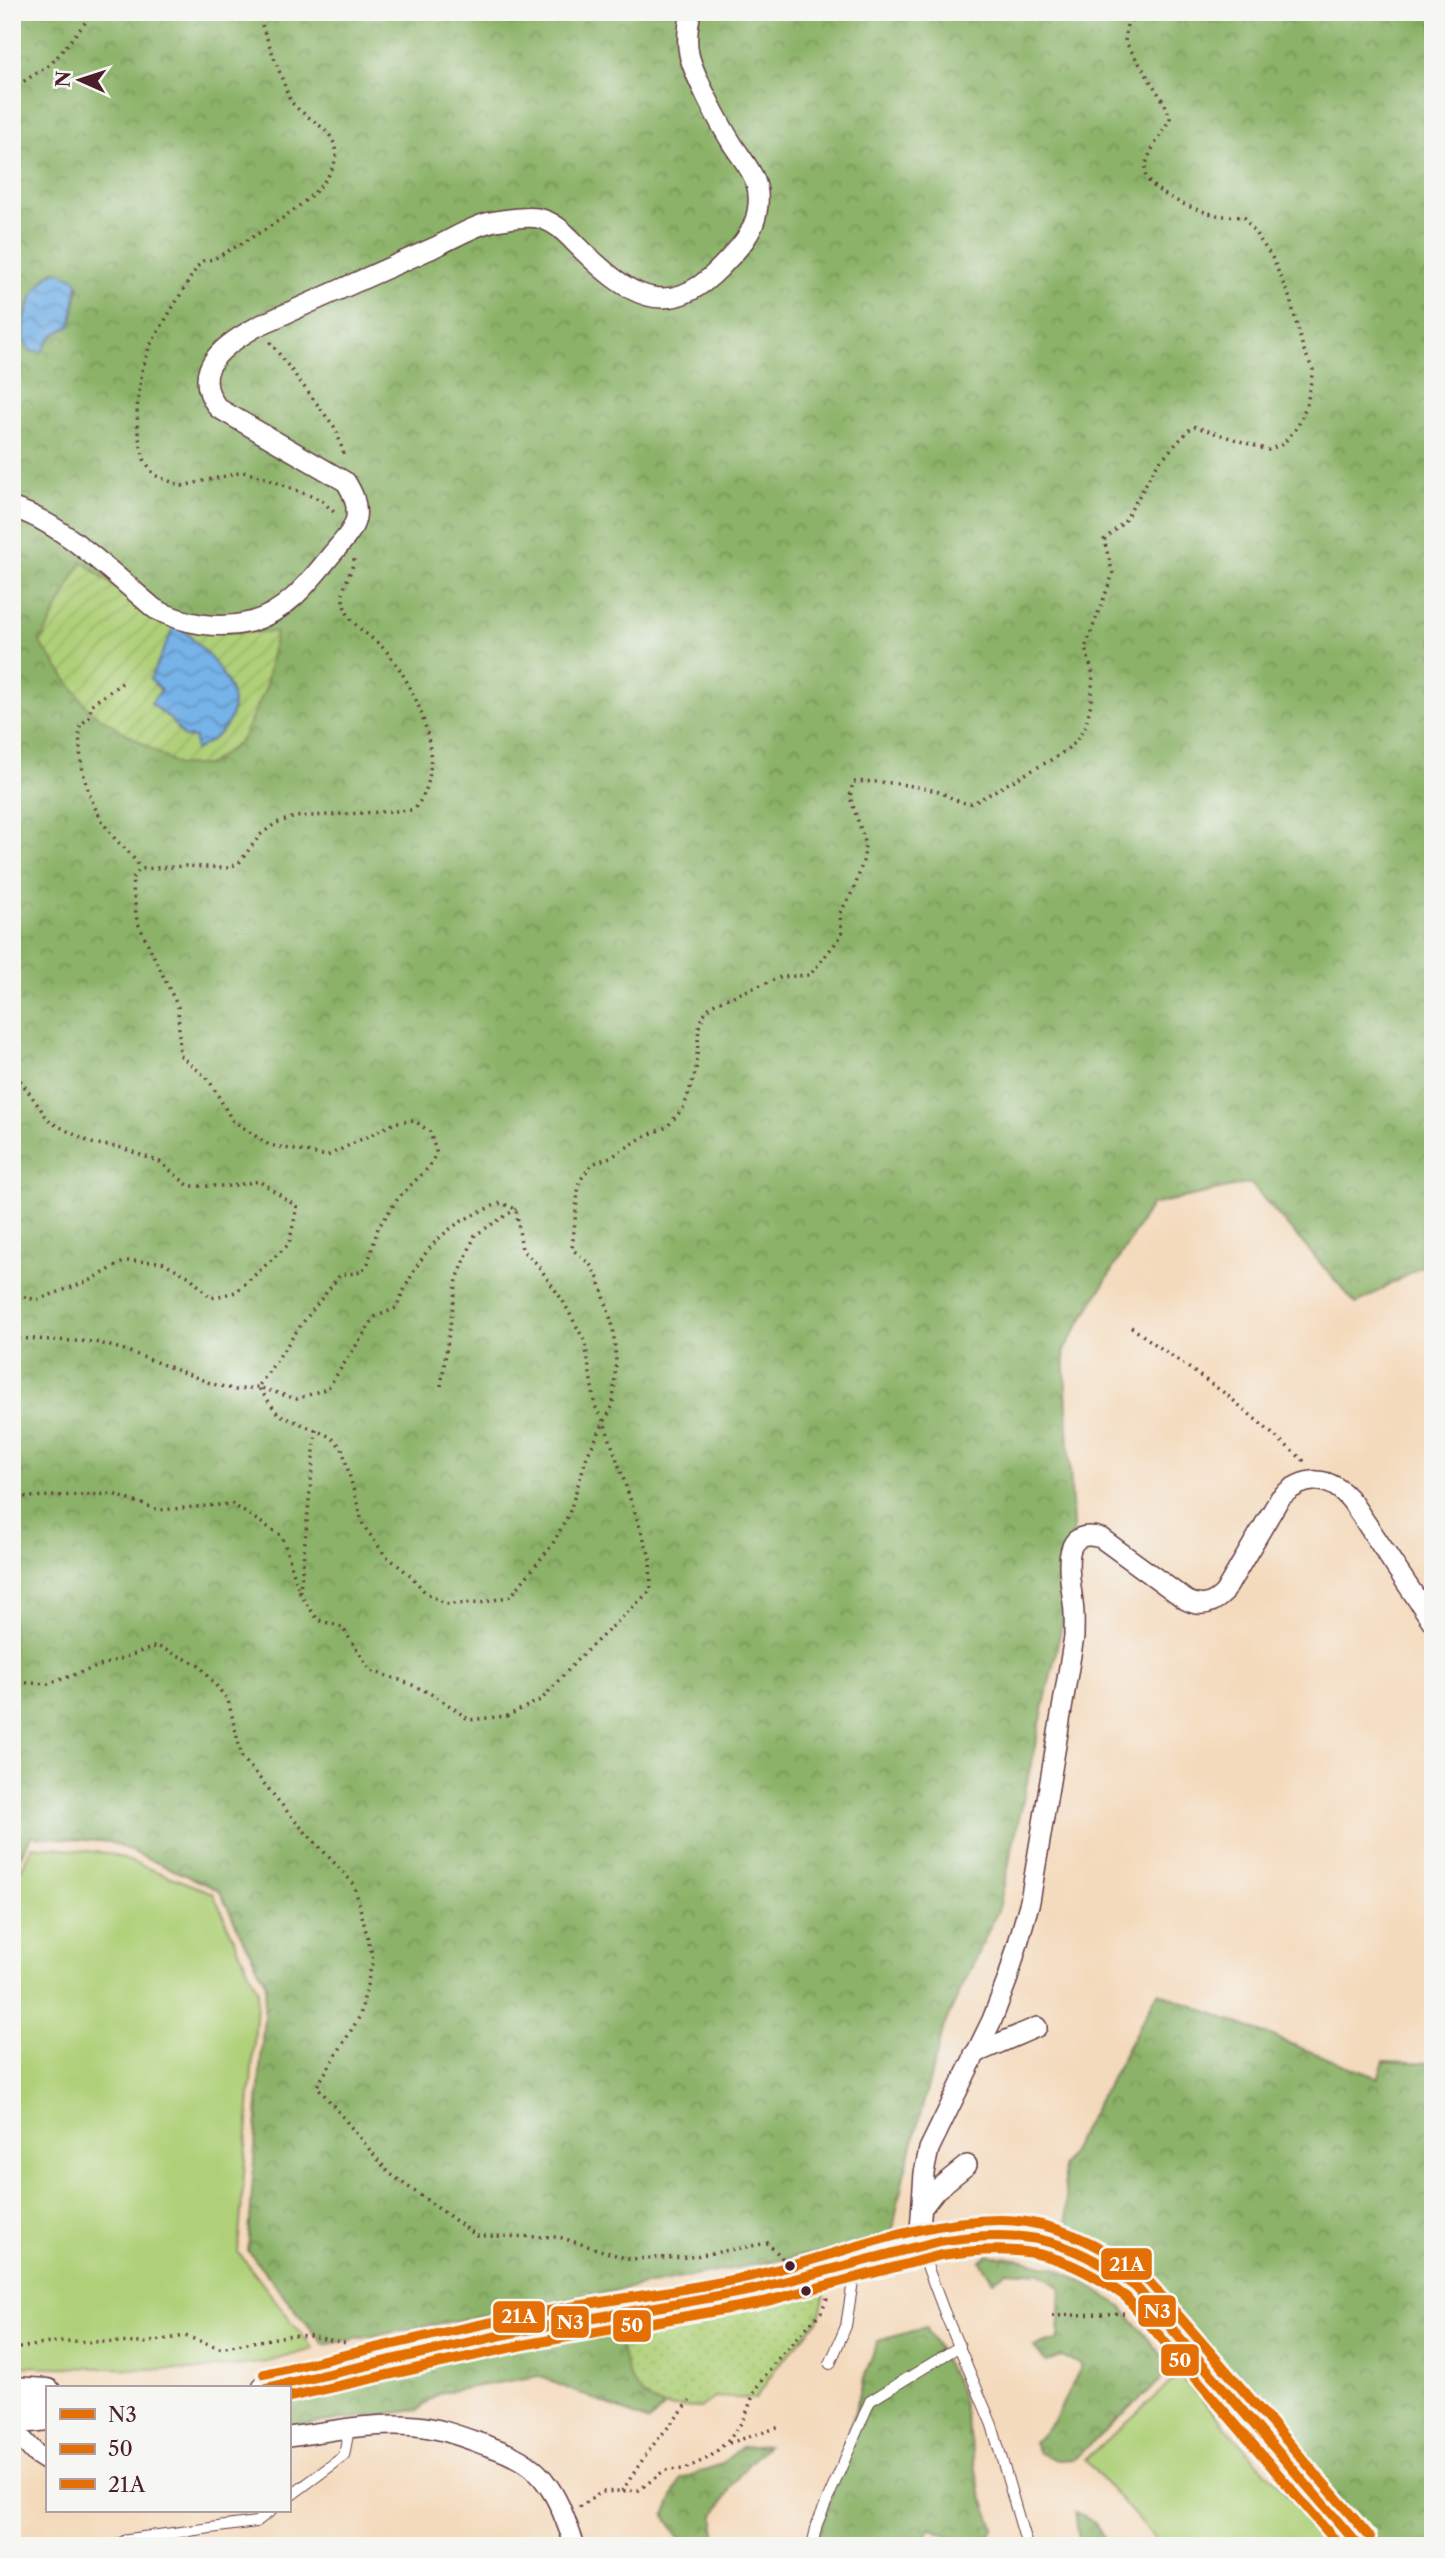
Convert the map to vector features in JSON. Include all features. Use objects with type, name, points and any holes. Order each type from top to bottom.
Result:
[{"type":"main road","points":[[276,2386],[551,2325],[753,2290],[919,2245],[999,2234],[1028,2236],[1097,2260],[1136,2287],[1359,2546]]},
{"type":"main road","points":[[12,2420],[46,2417]]},
{"type":"street","points":[[12,508],[30,513],[53,526],[155,608],[187,622],[217,625],[253,621],[282,607],[302,590],[350,533],[355,520],[354,493],[346,482],[218,408],[211,398],[209,374],[212,361],[222,348],[258,326],[492,221],[538,218],[564,230],[623,286],[644,296],[666,299],[688,293],[707,281],[739,248],[751,231],[757,212],[758,191],[752,172],[733,145],[689,57],[687,40],[691,12]]},
{"type":"street","points":[[919,2245],[924,2173],[929,2149],[992,2020],[1008,1978],[1035,1878],[1074,1637],[1073,1599],[1068,1574],[1070,1551],[1079,1539],[1087,1536],[1101,1538],[1186,1600],[1195,1605],[1208,1605],[1224,1592],[1280,1499],[1302,1482],[1329,1482],[1342,1490],[1352,1502],[1433,1623]]},
{"type":"street","points":[[974,2054],[1037,2027]]},
{"type":"street","points":[[922,2208],[936,2190],[967,2165]]},
{"type":"street","points":[[30,2448],[31,2430],[46,2418]]},
{"type":"street","points":[[290,2437],[389,2425],[418,2426],[455,2434],[500,2450],[525,2463],[544,2480],[564,2517],[575,2546]]},
{"type":"street","points":[[12,2428],[30,2448],[46,2460]]},
{"type":"lane","points":[[919,2245],[992,2425],[1027,2546]]},
{"type":"lane","points":[[830,2364],[846,2326],[854,2275],[853,2264]]},
{"type":"lane","points":[[812,2546],[817,2524],[870,2401],[960,2346]]},
{"type":"lane","points":[[290,2496],[344,2456],[349,2429]]},
{"type":"lane","points":[[115,2546],[128,2539],[256,2522],[270,2512]]},
{"type":"path","points":[[12,89],[52,63],[94,12]]},
{"type":"path","points":[[257,12],[290,100],[298,111],[332,139],[336,150],[333,161],[326,180],[309,200],[258,233],[197,267],[149,347],[139,387],[138,434],[144,459],[154,475],[182,486],[243,472],[260,475],[321,500],[331,508],[350,533],[354,547],[354,562],[344,589],[343,602],[348,615],[386,651],[409,683],[424,720],[430,754],[427,789],[421,802],[413,810],[333,813],[295,817],[276,823],[260,835],[239,863],[227,867],[140,869],[132,879],[137,921],[178,1007],[180,1055],[209,1080],[233,1120],[269,1145],[327,1156],[406,1120],[424,1125],[434,1141],[433,1160],[399,1197],[378,1228],[368,1263],[361,1272],[340,1275],[258,1387]]},
{"type":"path","points":[[258,1387],[278,1413],[331,1437],[342,1448],[363,1525],[385,1555],[410,1574],[425,1592],[445,1604],[481,1602],[512,1596],[552,1545],[569,1514],[587,1456],[613,1405],[616,1362],[613,1327],[590,1264],[572,1249],[579,1182],[592,1164],[613,1156],[643,1137],[667,1127],[684,1107],[696,1070],[699,1027],[704,1014],[713,1004],[781,977],[810,975],[842,936],[840,913],[855,887],[864,859],[865,842],[850,797],[853,782],[869,780],[937,792],[966,804],[973,803],[1025,775],[1074,743],[1086,725],[1091,703],[1093,674],[1085,648],[1113,574],[1104,540],[1124,522],[1158,463],[1193,426],[1268,450],[1283,444],[1298,426],[1307,404],[1313,370],[1303,348],[1290,299],[1272,257],[1244,217],[1216,215],[1187,205],[1148,183],[1145,172],[1149,157],[1170,118],[1165,104],[1125,41],[1127,24],[1140,12]]},
{"type":"path","points":[[258,326],[336,429],[344,455],[330,457],[339,466],[346,482]]},
{"type":"path","points":[[122,683],[92,704],[89,718],[80,725],[79,742],[88,790],[99,814],[112,836],[132,853],[140,869]]},
{"type":"path","points":[[12,1069],[50,1122],[91,1143],[122,1148],[160,1162],[189,1186],[231,1186],[260,1181],[297,1207],[289,1244],[236,1292],[211,1298],[190,1277],[162,1262],[125,1261],[92,1280],[37,1300],[12,1294]]},
{"type":"path","points":[[12,1338],[95,1342],[122,1349],[143,1359],[225,1387],[236,1390],[258,1387],[297,1399],[328,1388],[375,1317],[396,1308],[410,1277],[439,1236],[471,1214],[501,1203],[516,1209]]},
{"type":"path","points":[[12,1483],[26,1497],[113,1494],[159,1510],[232,1504],[282,1536],[300,1594],[318,1620],[342,1627],[371,1671],[407,1681],[437,1696],[469,1720],[507,1716],[542,1699],[579,1658],[651,1590],[650,1557],[604,1422],[595,1406],[585,1342],[563,1301],[537,1264],[522,1250],[516,1209]]},
{"type":"path","points":[[441,1386],[457,1279],[475,1235],[516,1209]]},
{"type":"path","points":[[1131,1326],[1227,1395],[1303,1460]]},
{"type":"path","points":[[300,1594],[316,1430]]},
{"type":"path","points":[[12,1682],[48,1684],[157,1646],[199,1665],[228,1700],[242,1757],[296,1822],[354,1884],[373,1959],[360,2016],[317,2086],[389,2172],[477,2236],[559,2237],[628,2259],[690,2257],[768,2243],[802,2278]]},
{"type":"path","points":[[564,2517],[602,2492],[639,2490],[665,2470],[685,2469],[710,2457],[724,2445],[744,2419],[757,2388],[775,2362],[821,2312],[830,2292],[853,2264]]},
{"type":"path","points":[[1052,2316],[1157,2312]]},
{"type":"path","points":[[12,2349],[63,2341],[144,2343],[185,2336],[220,2348],[292,2335],[350,2344]]},
{"type":"path","points":[[622,2491],[649,2449],[690,2401]]},
{"type":"path","points":[[724,2445],[780,2427]]},
{"type":"green space","points":[[12,12],[1433,12],[1433,1260],[1356,1304],[1250,1183],[1151,1205],[1064,1350],[1075,1566],[999,1908],[944,2026],[904,2175],[891,2239],[324,2345],[248,2251],[266,1984],[219,1890],[110,1842],[31,1836],[12,1874]],"holes":[[[54,271],[79,286],[71,325],[32,352],[26,344],[25,321],[33,296],[40,285]]]},
{"type":"green space","points":[[82,561],[143,609],[230,632],[276,632],[265,690],[241,741],[208,765],[178,765],[90,711],[40,643]]},
{"type":"green space","points":[[32,1846],[108,1853],[213,1893],[258,1991],[238,2252],[313,2349],[268,2362],[199,2370],[12,2366],[12,1888]]},
{"type":"green space","points":[[1158,1992],[1378,2078],[1384,2061],[1433,2063],[1433,2546],[1384,2546],[1365,2530],[1174,2311],[1124,2260],[1068,2228],[1063,2166]]},
{"type":"green space","points":[[988,2255],[1024,2260],[1058,2269],[1089,2285],[1121,2306],[1173,2369],[1074,2459],[1057,2460],[1039,2453],[1034,2442],[1054,2421],[1082,2365],[1062,2356],[1046,2362],[1034,2347],[1059,2339],[1061,2288],[1040,2273],[1007,2271],[993,2281],[980,2261]]},
{"type":"green space","points":[[826,2291],[818,2321],[775,2369],[756,2399],[715,2397],[700,2408],[661,2405],[640,2393],[628,2373],[617,2326],[661,2318],[760,2308]]},
{"type":"green space","points":[[755,2308],[729,2343],[649,2422],[538,2376],[439,2393],[418,2410],[290,2426],[290,2396],[416,2362],[661,2318]]},
{"type":"green space","points":[[926,2327],[960,2390],[980,2490],[994,2528],[983,2546],[973,2546],[930,2528],[922,2546],[816,2546],[866,2372],[878,2341]]},
{"type":"green space","points":[[1179,2375],[1326,2538],[1317,2546],[1162,2546],[1085,2460]]},
{"type":"green space","points":[[767,2445],[741,2472],[715,2515],[715,2546],[688,2544],[683,2541],[665,2515],[681,2479],[721,2464],[742,2447]]},
{"type":"green space","points":[[1075,2513],[1095,2522],[1107,2546],[1080,2546]]},
{"type":"water","points":[[58,271],[78,283],[71,325],[52,336],[42,351],[32,352],[26,344],[24,333],[29,306],[42,283]]},
{"type":"water","points":[[176,623],[220,670],[229,686],[233,703],[230,719],[218,735],[195,750],[195,738],[184,737],[170,719],[151,703],[161,690],[150,679]]},
{"type":"transit line","name":"21A","points":[[264,2374],[517,2317],[747,2277],[936,2226],[1000,2220],[1020,2221],[1040,2224],[1077,2236],[1145,2277],[1370,2537]]},
{"type":"transit line","name":"N3","points":[[276,2386],[520,2331],[753,2290],[939,2241],[995,2236],[1043,2240],[1088,2257],[1136,2287],[1359,2546]]},
{"type":"transit line","name":"50","points":[[290,2397],[522,2345],[756,2304],[941,2255],[994,2250],[1039,2254],[1081,2269],[1126,2297],[1340,2546]]}]
